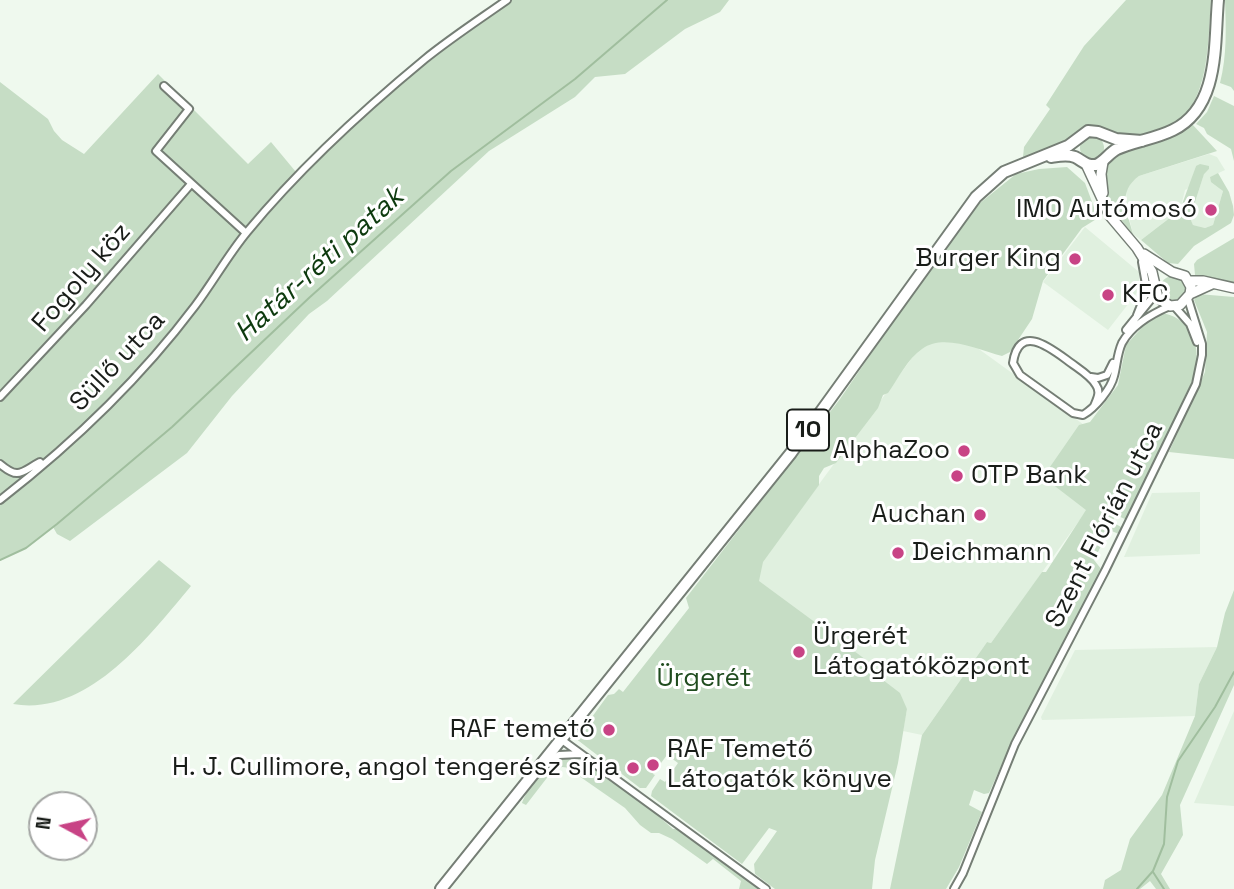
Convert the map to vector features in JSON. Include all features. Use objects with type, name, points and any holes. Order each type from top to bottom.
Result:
[{"type":"main road","name":"10","points":[[1034,159],[1060,156],[1096,165],[1119,148],[1175,130],[1185,123],[1206,96],[1212,69],[1218,0]]},
{"type":"main road","name":"10","points":[[441,889],[791,453],[976,197],[1004,172],[1068,146],[1088,131],[1116,139],[1142,141]]},
{"type":"main road","points":[[1102,135],[1108,144],[1105,159]]},
{"type":"main road","points":[[1076,141],[1075,150],[1082,161]]},
{"type":"street","name":"Süllő utca","points":[[0,500],[72,440],[135,378],[195,307],[246,233],[298,175],[426,58],[507,0]]},
{"type":"street","points":[[164,86],[189,109],[156,151],[246,233]]},
{"type":"street","points":[[1105,159],[1101,174],[1105,205]]},
{"type":"street","points":[[1082,161],[1116,226],[1137,248],[1153,272],[1162,302],[1172,306]]},
{"type":"street","name":"Fogoly köz","points":[[0,397],[191,184]]},
{"type":"street","points":[[1137,248],[1172,272],[1181,273],[1189,281],[1234,288]]},
{"type":"street","points":[[1133,322],[1145,298],[1147,283],[1137,248]]},
{"type":"street","points":[[1089,376],[1098,378],[1110,372],[1118,344],[1162,276],[1172,272]]},
{"type":"street","points":[[1189,281],[1189,296]]},
{"type":"street","points":[[1094,406],[1099,393],[1096,383],[1089,376],[1038,341],[1027,342],[1021,346],[1013,359],[1013,367],[1020,375],[1073,413],[1083,415],[1094,406],[1112,382],[1126,336],[1149,315],[1180,305],[1189,296],[1212,284]]},
{"type":"street","name":"Szent Flórián utca","points":[[954,889],[1015,744],[1189,400],[1200,368],[1202,344],[1189,296]]},
{"type":"street","name":"Szent Flórián utca","points":[[1172,306],[1186,317],[1193,330],[1200,368]]},
{"type":"street","points":[[0,464],[15,474],[20,474],[40,462],[43,464]]},
{"type":"street","points":[[562,740],[766,889]]},
{"type":"street","points":[[534,774],[559,755],[582,755]]},
{"type":"shaded area","points":[[1209,154],[1217,157],[1225,170],[1210,177],[1223,191],[1213,225],[1205,228],[1193,225],[1190,219],[1204,173],[1209,169],[1196,166],[1189,188],[1185,190],[1180,210],[1141,240],[1133,234],[1126,189],[1131,182],[1139,176]]},
{"type":"shaded area","points":[[1085,227],[1139,272],[1139,290],[1108,330],[1043,282]]},
{"type":"shaded area","points":[[944,339],[976,347],[1087,427],[1087,510],[991,643],[987,642],[922,735],[903,731],[907,709],[870,670],[872,665],[757,583],[761,563],[920,347]]},
{"type":"shaded area","points":[[1200,492],[1200,554],[1124,557],[1152,493]]},
{"type":"shaded area","points":[[1217,647],[1199,684],[1195,716],[1042,720],[1041,717],[1075,650]]},
{"type":"shaded area","points":[[1234,711],[1234,806],[1194,803]]},
{"type":"green space","points":[[510,0],[729,0],[720,12],[685,29],[625,74],[595,77],[575,97],[489,151],[327,301],[309,314],[232,396],[187,453],[70,541],[57,534],[53,527],[26,548],[0,560],[0,82],[48,119],[62,140],[84,154],[158,74],[248,164],[271,142],[296,172],[398,80]]},
{"type":"green space","points":[[1126,0],[1211,0],[1205,65],[1192,105],[1180,120],[1163,131],[1122,136],[1089,126],[1059,146],[1023,157],[1024,147],[1050,109],[1046,105],[1084,46]]},
{"type":"green space","points":[[1225,0],[1234,0],[1234,91],[1220,83],[1225,52]]},
{"type":"green space","points":[[1214,96],[1234,106],[1234,161],[1231,149],[1196,124],[1207,112]]},
{"type":"green space","points":[[1192,124],[1217,151],[1139,176],[1132,182],[1126,195],[1126,210],[1133,234],[1108,195],[1104,172],[1108,162],[1121,150],[1167,138]]},
{"type":"green space","points":[[1092,136],[1101,139],[1104,148],[1101,157],[1092,160],[1083,157],[1080,148],[1083,139]]},
{"type":"green space","points":[[1196,166],[1209,166],[1209,169],[1204,174],[1190,218],[1193,225],[1205,228],[1213,225],[1223,191],[1211,182],[1210,177],[1218,173],[1229,192],[1234,215],[1231,223],[1194,246],[1178,264],[1168,263],[1141,240],[1180,210]]},
{"type":"green space","name":"Ürgerét","points":[[1067,167],[1085,183],[1098,218],[1082,228],[1043,281],[1032,319],[1010,352],[1002,356],[961,344],[940,342],[917,353],[888,393],[883,395],[878,408],[836,463],[824,468],[819,476],[819,485],[763,562],[759,581],[873,665],[870,670],[900,693],[907,709],[898,763],[875,860],[872,889],[775,889],[755,874],[754,864],[777,831],[769,828],[742,864],[651,796],[660,779],[665,782],[678,763],[667,755],[661,763],[656,762],[655,775],[646,788],[640,788],[575,738],[575,733],[592,717],[608,695],[619,689],[623,692],[689,608],[686,598],[840,399],[938,256],[980,203],[1016,174]]},
{"type":"green space","points":[[1234,238],[1234,284],[1195,275],[1194,264],[1197,260]]},
{"type":"green space","points":[[1173,276],[1182,280],[1186,289],[1182,298],[1173,302],[1164,298],[1160,289],[1164,280]]},
{"type":"green space","points":[[1198,294],[1234,297],[1234,459],[1169,452],[1205,372],[1207,332],[1194,300]]},
{"type":"green space","points":[[1162,313],[1184,323],[1195,343],[1197,360],[1190,386],[1153,466],[1127,520],[1116,515],[1112,522],[1123,528],[1119,534],[1109,530],[1094,560],[1102,570],[1011,744],[989,793],[974,790],[969,805],[982,812],[959,867],[946,889],[890,889],[922,735],[987,642],[991,643],[1042,572],[1046,572],[1086,510],[1043,477],[1079,425],[1090,422],[1118,385],[1126,345],[1146,323]]},
{"type":"green space","points":[[159,560],[191,586],[136,649],[91,686],[67,698],[40,705],[13,704]]},
{"type":"green space","points":[[1234,590],[1234,685],[1180,805],[1183,835],[1161,874],[1170,889],[1156,889],[1150,881],[1140,889],[1103,889],[1105,880],[1121,870],[1130,839],[1162,795],[1195,716],[1199,684],[1217,647]]},
{"type":"green space","points":[[569,757],[584,762],[648,807],[673,829],[680,829],[760,889],[739,889],[741,881],[713,859],[707,864],[672,839],[659,833],[651,833],[625,808],[571,768],[553,770],[526,805],[522,803],[529,789],[547,768]]},
{"type":"waterway","name":"Határ-réti patak","points":[[0,560],[26,548],[57,524],[172,427],[310,297],[451,171],[575,79],[667,0]]},
{"type":"waterway","points":[[1137,889],[1153,871],[1164,844],[1167,797],[1178,761],[1215,707],[1234,672]]},
{"type":"waterway","points":[[1153,872],[1164,889]]},
{"type":"place","name":"IMO Autómosó","points":[[1211,210]]},
{"type":"place","name":"Burger King","points":[[1075,259]]},
{"type":"place","name":"KFC","points":[[1108,295]]},
{"type":"place","name":"AlphaZoo","points":[[964,451]]},
{"type":"place","name":"OTP Bank","points":[[957,476]]},
{"type":"place","name":"Auchan","points":[[980,515]]},
{"type":"place","name":"Deichmann","points":[[898,553]]},
{"type":"place","name":"Ürgerét Látogatóközpont","points":[[799,652]]},
{"type":"place","name":"RAF temető","points":[[609,730]]},
{"type":"place","name":"RAF Temető Látogatók könyve","points":[[653,765]]},
{"type":"place","name":"H. J. Cullimore, angol tengerész sírja","points":[[633,768]]}]
